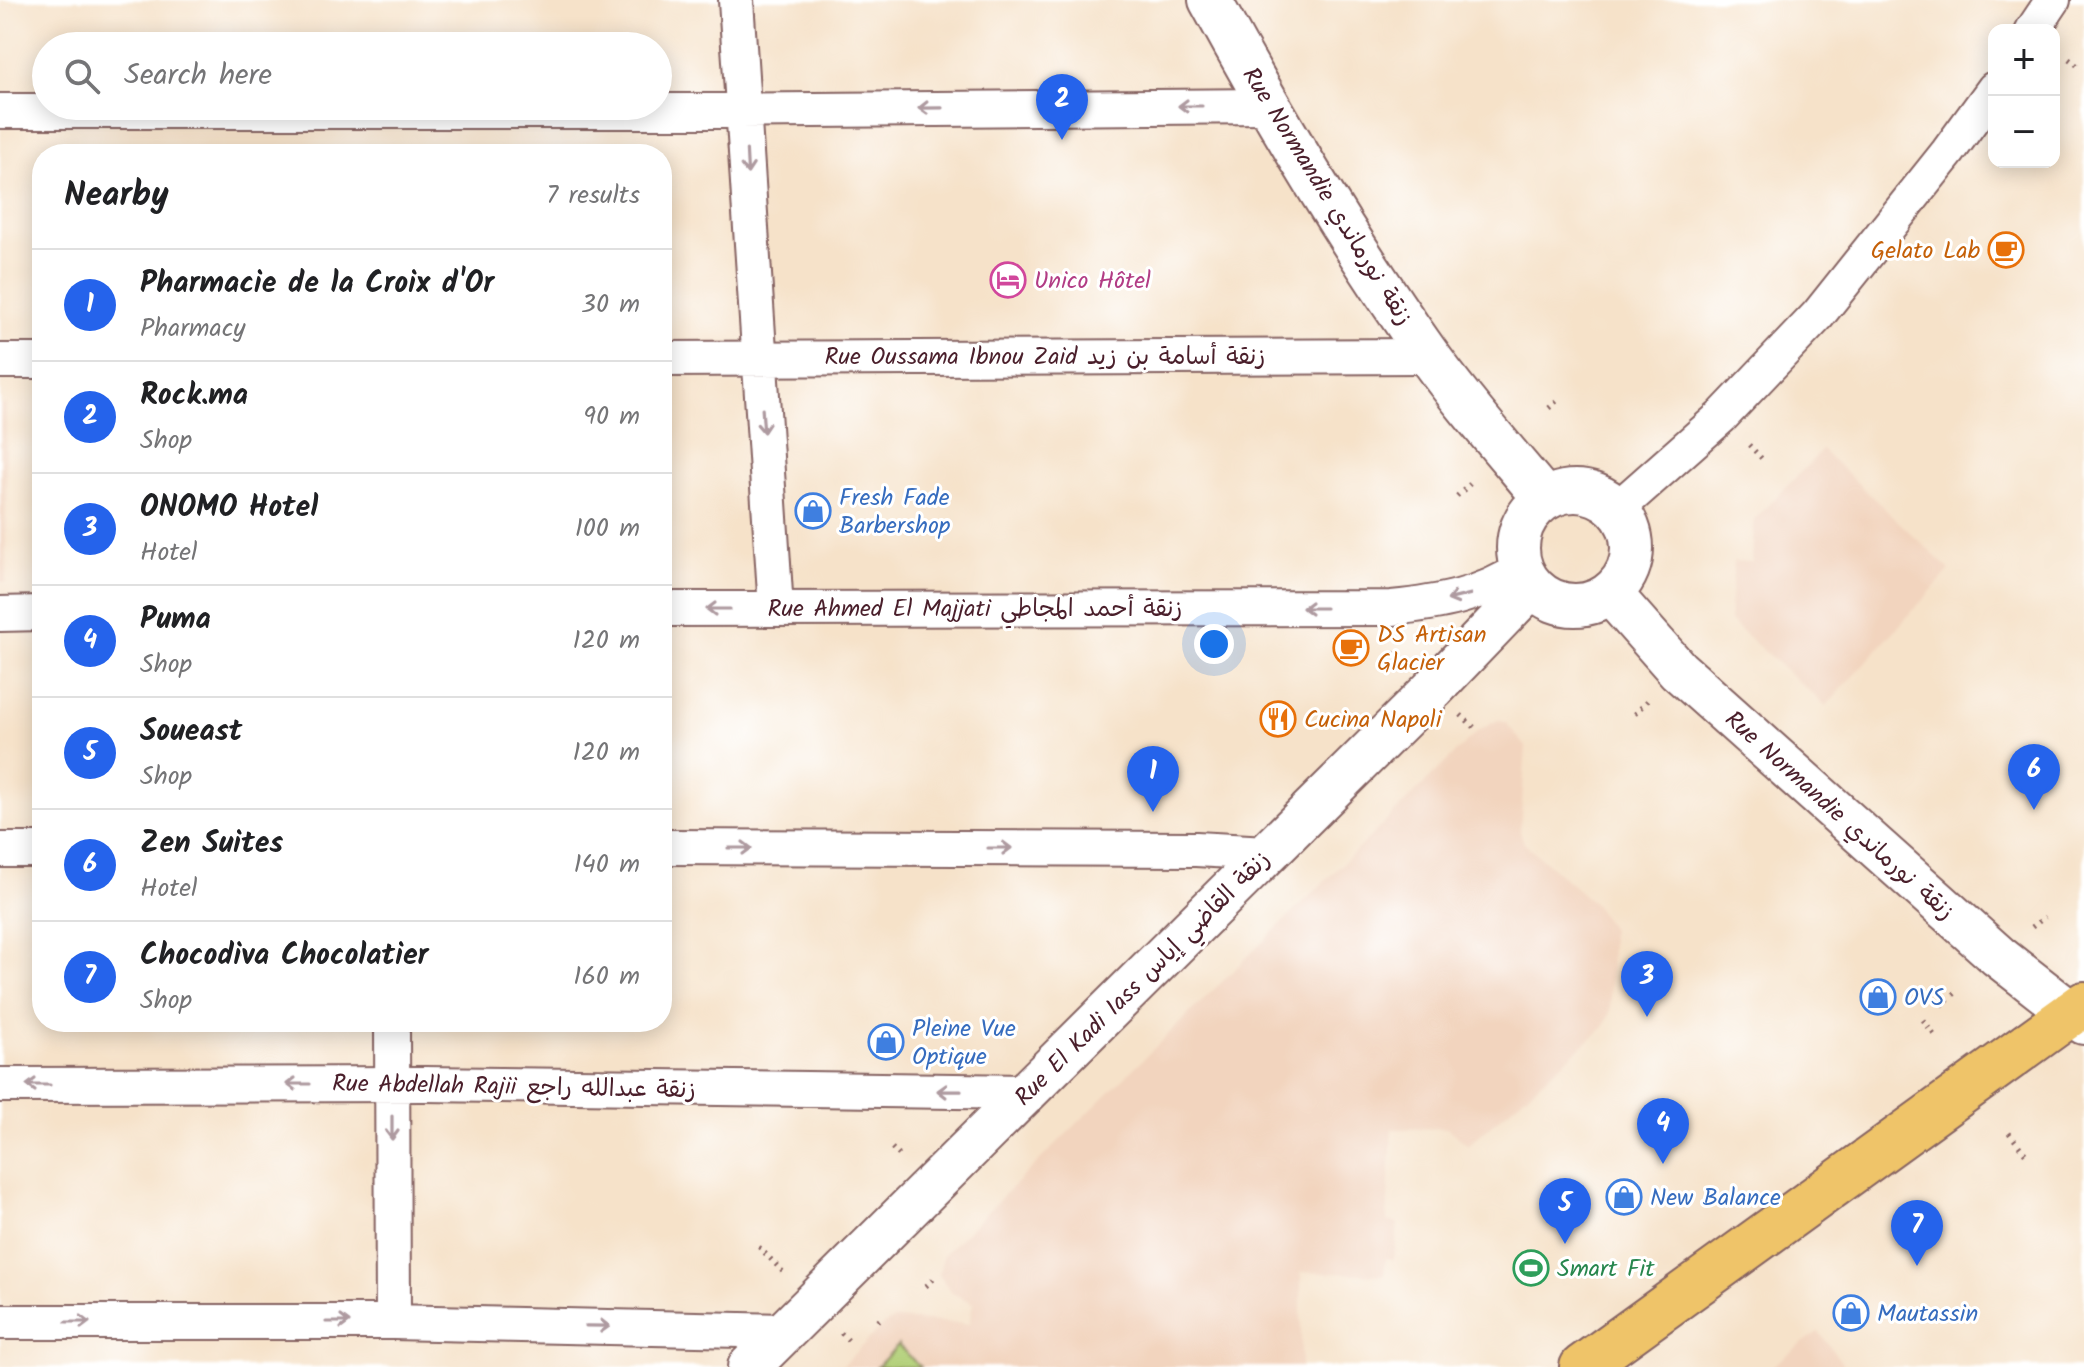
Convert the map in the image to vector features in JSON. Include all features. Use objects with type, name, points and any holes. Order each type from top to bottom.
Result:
[{"type":"main road","points":[[1582,1367],[2080,1013]]},
{"type":"street","points":[[736,0],[776,609]]},
{"type":"street","name":"Rue Normandie زنقة نورماندي","points":[[1210,0],[1268,106],[1350,242],[1429,356],[1545,499]]},
{"type":"street","points":[[2037,24],[2053,0]]},
{"type":"street","points":[[1617,509],[1721,417],[1808,326],[1948,152],[1989,96]]},
{"type":"street","points":[[672,110],[1268,106]]},
{"type":"street","points":[[0,111],[32,111]]},
{"type":"street","name":"Rue Oussama Ibnou Zaid زنقة أسامة بن زيد","points":[[672,359],[1429,356]]},
{"type":"street","points":[[0,361],[32,361]]},
{"type":"street","points":[[1583,491],[1602,497],[1617,509],[1628,526],[1631,555],[1625,574],[1610,593],[1587,604],[1566,605],[1547,598],[1526,578],[1518,550],[1521,527],[1545,499],[1563,492],[1583,491]]},
{"type":"street","name":"Rue Ahmed El Majjati زنقة أحمد المجاطي","points":[[672,609],[1392,608],[1478,592],[1526,578]]},
{"type":"street","name":"Rue El Kadi Iass زنقة القاضي إياس","points":[[749,1367],[1433,689],[1526,578]]},
{"type":"street","name":"Rue Normandie زنقة نورماندي","points":[[1610,593],[1678,670],[1998,956],[2080,1013]]},
{"type":"street","points":[[0,614],[32,613]]},
{"type":"street","points":[[672,847],[1196,849],[1267,853]]},
{"type":"street","points":[[0,850],[32,850]]},
{"type":"street","points":[[392,1032],[393,1322]]},
{"type":"street","name":"Rue Abdellah Rajii زنقة عبدالله راجع","points":[[0,1085],[392,1084],[1027,1092]]},
{"type":"street","points":[[0,1322],[393,1322],[785,1331]]},
{"type":"path","points":[[2069,59],[2078,66]]},
{"type":"path","points":[[1549,408],[1557,401]]},
{"type":"path","points":[[1749,445],[1765,462]]},
{"type":"path","points":[[1457,496],[1470,484]]},
{"type":"path","points":[[1635,714],[1650,698]]},
{"type":"path","points":[[1460,714],[1474,727]]},
{"type":"path","points":[[2032,927],[2045,917]]},
{"type":"path","points":[[1941,1005],[1957,992]]},
{"type":"path","points":[[1923,1020],[1935,1036]]},
{"type":"path","points":[[2009,1133],[2028,1157]]},
{"type":"path","points":[[759,1247],[773,1262]]},
{"type":"path","points":[[926,1286],[934,1279]]},
{"type":"path","points":[[841,1332],[852,1344]]},
{"type":"shaded area","points":[[0,404],[6,404],[6,582],[0,582]]},
{"type":"shaded area","points":[[1822,450],[1950,570],[1826,706],[1729,620],[1734,561],[1752,562],[1754,520]]},
{"type":"shaded area","points":[[1498,720],[1506,723],[1526,747],[1520,831],[1524,843],[1593,903],[1611,929],[1610,1012],[1604,1027],[1468,1145],[1447,1128],[1392,1129],[1387,1221],[1398,1223],[1394,1259],[1386,1258],[1384,1275],[1301,1272],[1301,1367],[841,1367],[882,1326],[895,1319],[969,1324],[973,1303],[952,1293],[939,1275],[943,1255],[1478,731]]},
{"type":"shaded area","points":[[1818,1332],[1845,1367],[1771,1367]]},
{"type":"green space","points":[[898,1345],[920,1367],[877,1367]]},
{"type":"place","name":"Rock.ma","points":[[1062,140]]},
{"type":"place","name":"Gelato Lab","points":[[2006,250]]},
{"type":"place","name":"Unico Hôtel","points":[[1008,280]]},
{"type":"place","name":"Fresh Fade Barbershop","points":[[813,511]]},
{"type":"place","name":"DS Artisan Glacier","points":[[1351,648]]},
{"type":"place","name":"Cucina Napoli","points":[[1278,719]]},
{"type":"place","name":"Zen Suites","points":[[2034,810]]},
{"type":"place","name":"Pharmacie de la Croix d'Or","points":[[1153,812]]},
{"type":"place","name":"OVS","points":[[1878,997]]},
{"type":"place","name":"ONOMO Hotel","points":[[1647,1017]]},
{"type":"place","name":"Pleine Vue Optique","points":[[886,1042]]},
{"type":"place","name":"Puma","points":[[1663,1164]]},
{"type":"place","name":"New Balance","points":[[1624,1197]]},
{"type":"place","name":"Soueast","points":[[1565,1244]]},
{"type":"place","name":"Chocodiva Chocolatier","points":[[1917,1266]]},
{"type":"place","name":"Smart Fit","points":[[1531,1268]]},
{"type":"place","name":"Mautassin","points":[[1851,1313]]}]
